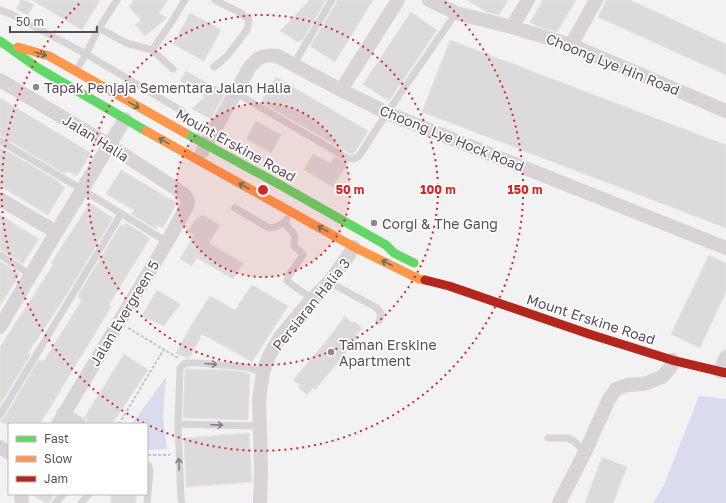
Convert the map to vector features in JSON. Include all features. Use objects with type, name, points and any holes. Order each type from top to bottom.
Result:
[{"type":"main road","name":"Mount Erskine Road","points":[[2,42],[49,56],[206,145],[282,186],[386,245],[394,253],[420,266]]},
{"type":"main road","name":"Mount Erskine Road","points":[[2,42],[38,68],[125,119],[198,160],[292,209],[354,247],[419,279],[449,286],[582,332],[672,360],[723,372]]},
{"type":"main road","points":[[76,72],[92,89],[122,106],[126,114],[125,119]]},
{"type":"main road","points":[[125,119],[137,115],[164,130],[176,128]]},
{"type":"main road","points":[[282,186],[296,203],[350,235],[354,241],[354,247]]},
{"type":"main road","points":[[354,247],[364,242],[383,251],[394,253]]},
{"type":"main road","name":"Mount Erskine Road","points":[[432,274],[449,286]]},
{"type":"street","points":[[341,90],[398,0]]},
{"type":"street","name":"Choong Lye Hin Road","points":[[429,0],[456,13],[512,27],[571,45],[726,111]]},
{"type":"street","points":[[512,27],[528,0]]},
{"type":"street","points":[[571,45],[596,0]]},
{"type":"street","name":"Choong Lye Hock Road","points":[[198,160],[253,62],[268,55],[277,56],[387,113],[726,248]]},
{"type":"street","name":"Jalan Halia","points":[[0,80],[109,145],[184,194],[188,201]]},
{"type":"street","points":[[2,321],[125,119]]},
{"type":"street","points":[[0,199],[56,232]]},
{"type":"street","name":"Jalan Evergreen 5","points":[[60,419],[167,242],[187,206],[188,201]]},
{"type":"street","name":"Persiaran Halia 3","points":[[260,503],[262,471],[258,400],[263,372],[269,356],[280,337],[312,299],[329,282],[354,247]]},
{"type":"street","points":[[723,372],[726,356]]},
{"type":"street","points":[[559,503],[585,452],[609,399],[616,389],[627,385],[644,384],[662,377],[671,366],[672,360]]},
{"type":"street","points":[[60,419],[75,423]]},
{"type":"lane","points":[[68,85],[99,28],[117,0]]},
{"type":"lane","points":[[152,50],[172,23],[185,0]]},
{"type":"lane","points":[[214,0],[241,13],[249,20],[247,30],[227,56],[214,67]]},
{"type":"lane","points":[[293,65],[332,0]]},
{"type":"lane","points":[[0,10],[13,15],[86,54],[182,111]]},
{"type":"lane","points":[[236,93],[350,159],[357,158],[456,13]]},
{"type":"lane","points":[[99,28],[126,43],[152,50],[173,70]]},
{"type":"lane","points":[[0,141],[167,242]]},
{"type":"lane","points":[[235,208],[269,228],[285,221],[292,209]]},
{"type":"lane","points":[[0,415],[121,214]]},
{"type":"lane","points":[[285,221],[295,237],[295,247],[302,252],[303,255],[288,277],[287,281],[312,299]]},
{"type":"lane","points":[[0,255],[31,275]]},
{"type":"lane","points":[[329,282],[377,308],[381,314],[379,321]]},
{"type":"lane","points":[[182,503],[178,424],[180,368],[185,363],[199,363],[245,367],[263,372]]},
{"type":"lane","points":[[178,424],[260,426]]},
{"type":"lane","points":[[548,438],[568,438],[574,441],[585,452]]},
{"type":"lane","points":[[148,466],[150,471],[148,492]]},
{"type":"lane","points":[[55,503],[63,495]]},
{"type":"lane","points":[[81,503],[88,495]]},
{"type":"path","points":[[119,323],[177,357]]},
{"type":"path","points":[[120,423],[164,349]]},
{"type":"path","points":[[148,455],[168,455]]},
{"type":"shaded area","points":[[166,377],[163,418],[167,449],[148,450],[148,423],[133,423]]},
{"type":"shaded area","points":[[699,396],[726,399],[726,503],[653,503],[664,485]]},
{"type":"building","points":[[21,0],[25,0],[34,5],[28,15],[16,9]]},
{"type":"building","points":[[32,0],[100,0],[82,30]]},
{"type":"building","points":[[134,0],[168,0],[159,13],[167,18],[145,36],[135,25],[141,20],[129,7]]},
{"type":"building","points":[[310,0],[326,0],[302,41],[300,40],[298,42],[280,31]]},
{"type":"building","points":[[337,0],[373,0],[335,62],[310,46]]},
{"type":"building","points":[[467,0],[508,0],[499,15],[487,12]]},
{"type":"building","points":[[543,0],[576,0],[557,32],[537,26],[530,22]]},
{"type":"building","points":[[606,0],[630,0],[726,44],[726,75],[598,17]]},
{"type":"building","points":[[411,12],[437,30],[389,101],[363,84]]},
{"type":"building","points":[[190,13],[221,30],[204,61],[173,44]]},
{"type":"building","points":[[450,40],[726,145],[726,228],[422,112]]},
{"type":"building","points":[[186,71],[214,87],[215,86],[226,91],[211,119],[192,109],[205,96],[180,81]]},
{"type":"building","points":[[276,77],[368,131],[355,152],[353,154],[349,153],[261,102]]},
{"type":"building","points":[[0,98],[91,153],[77,176],[67,171],[65,174],[0,136]]},
{"type":"building","points":[[256,121],[281,135],[271,153],[246,139]]},
{"type":"building","points":[[0,147],[60,182],[59,184],[65,187],[48,215],[0,186]]},
{"type":"building","points":[[313,154],[330,163],[335,156],[348,163],[333,187],[304,170]]},
{"type":"building","points":[[121,170],[177,203],[163,228],[158,225],[156,229],[131,214],[134,210],[106,194]]},
{"type":"building","points":[[90,203],[113,218],[69,291],[28,353],[31,354],[0,405],[0,347],[53,265],[51,263]]},
{"type":"building","points":[[0,215],[39,239],[23,264],[0,250]]},
{"type":"building","points":[[203,215],[220,225],[209,243],[243,263],[233,279],[197,258],[192,266],[180,259],[194,235],[188,231],[195,220]]},
{"type":"building","points":[[126,223],[150,238],[109,305],[111,307],[41,423],[4,424],[0,420],[4,418],[39,359],[43,362],[82,300],[77,297],[121,224],[124,226]]},
{"type":"building","points":[[709,255],[726,263],[726,292],[700,348],[671,334]]},
{"type":"building","points":[[0,261],[20,274],[0,306]]},
{"type":"building","points":[[252,285],[288,306],[252,362],[202,334],[190,358],[186,358],[176,353],[190,327],[210,296],[235,310]]},
{"type":"building","points":[[157,290],[180,304],[164,326],[142,316]]},
{"type":"building","name":"Taman Erskine Apartment","points":[[345,316],[352,323],[354,321],[362,328],[356,336],[358,338],[315,390],[313,388],[307,395],[298,387],[300,385],[293,380]]},
{"type":"building","points":[[124,354],[148,370],[113,423],[87,423],[87,420],[84,418]]},
{"type":"building","points":[[186,369],[227,370],[250,374],[248,420],[183,418]]},
{"type":"building","points":[[249,433],[252,482],[186,487],[184,438]]},
{"type":"building","points":[[602,457],[627,467],[613,503],[585,503]]},
{"type":"building","points":[[32,495],[54,495],[49,503],[46,503]]},
{"type":"building","points":[[111,495],[136,495],[136,503],[111,503]]},
{"type":"traffic: fast","points":[[0,41],[38,68],[146,131]]},
{"type":"traffic: fast","points":[[185,133],[386,245],[394,253],[414,263]]},
{"type":"traffic: slow","points":[[18,47],[49,56],[185,133]]},
{"type":"traffic: slow","points":[[146,131],[354,247],[419,279],[425,280]]},
{"type":"traffic: jam","points":[[425,280],[449,286],[589,334],[672,360],[726,373]]},
{"type":"place","name":"Tapak Penjaja Sementara Jalan Halia","points":[[36,87]]},
{"type":"place","name":"Corgi & The Gang","points":[[374,223]]},
{"type":"place","name":"Taman Erskine Apartment","points":[[331,352]]}]
